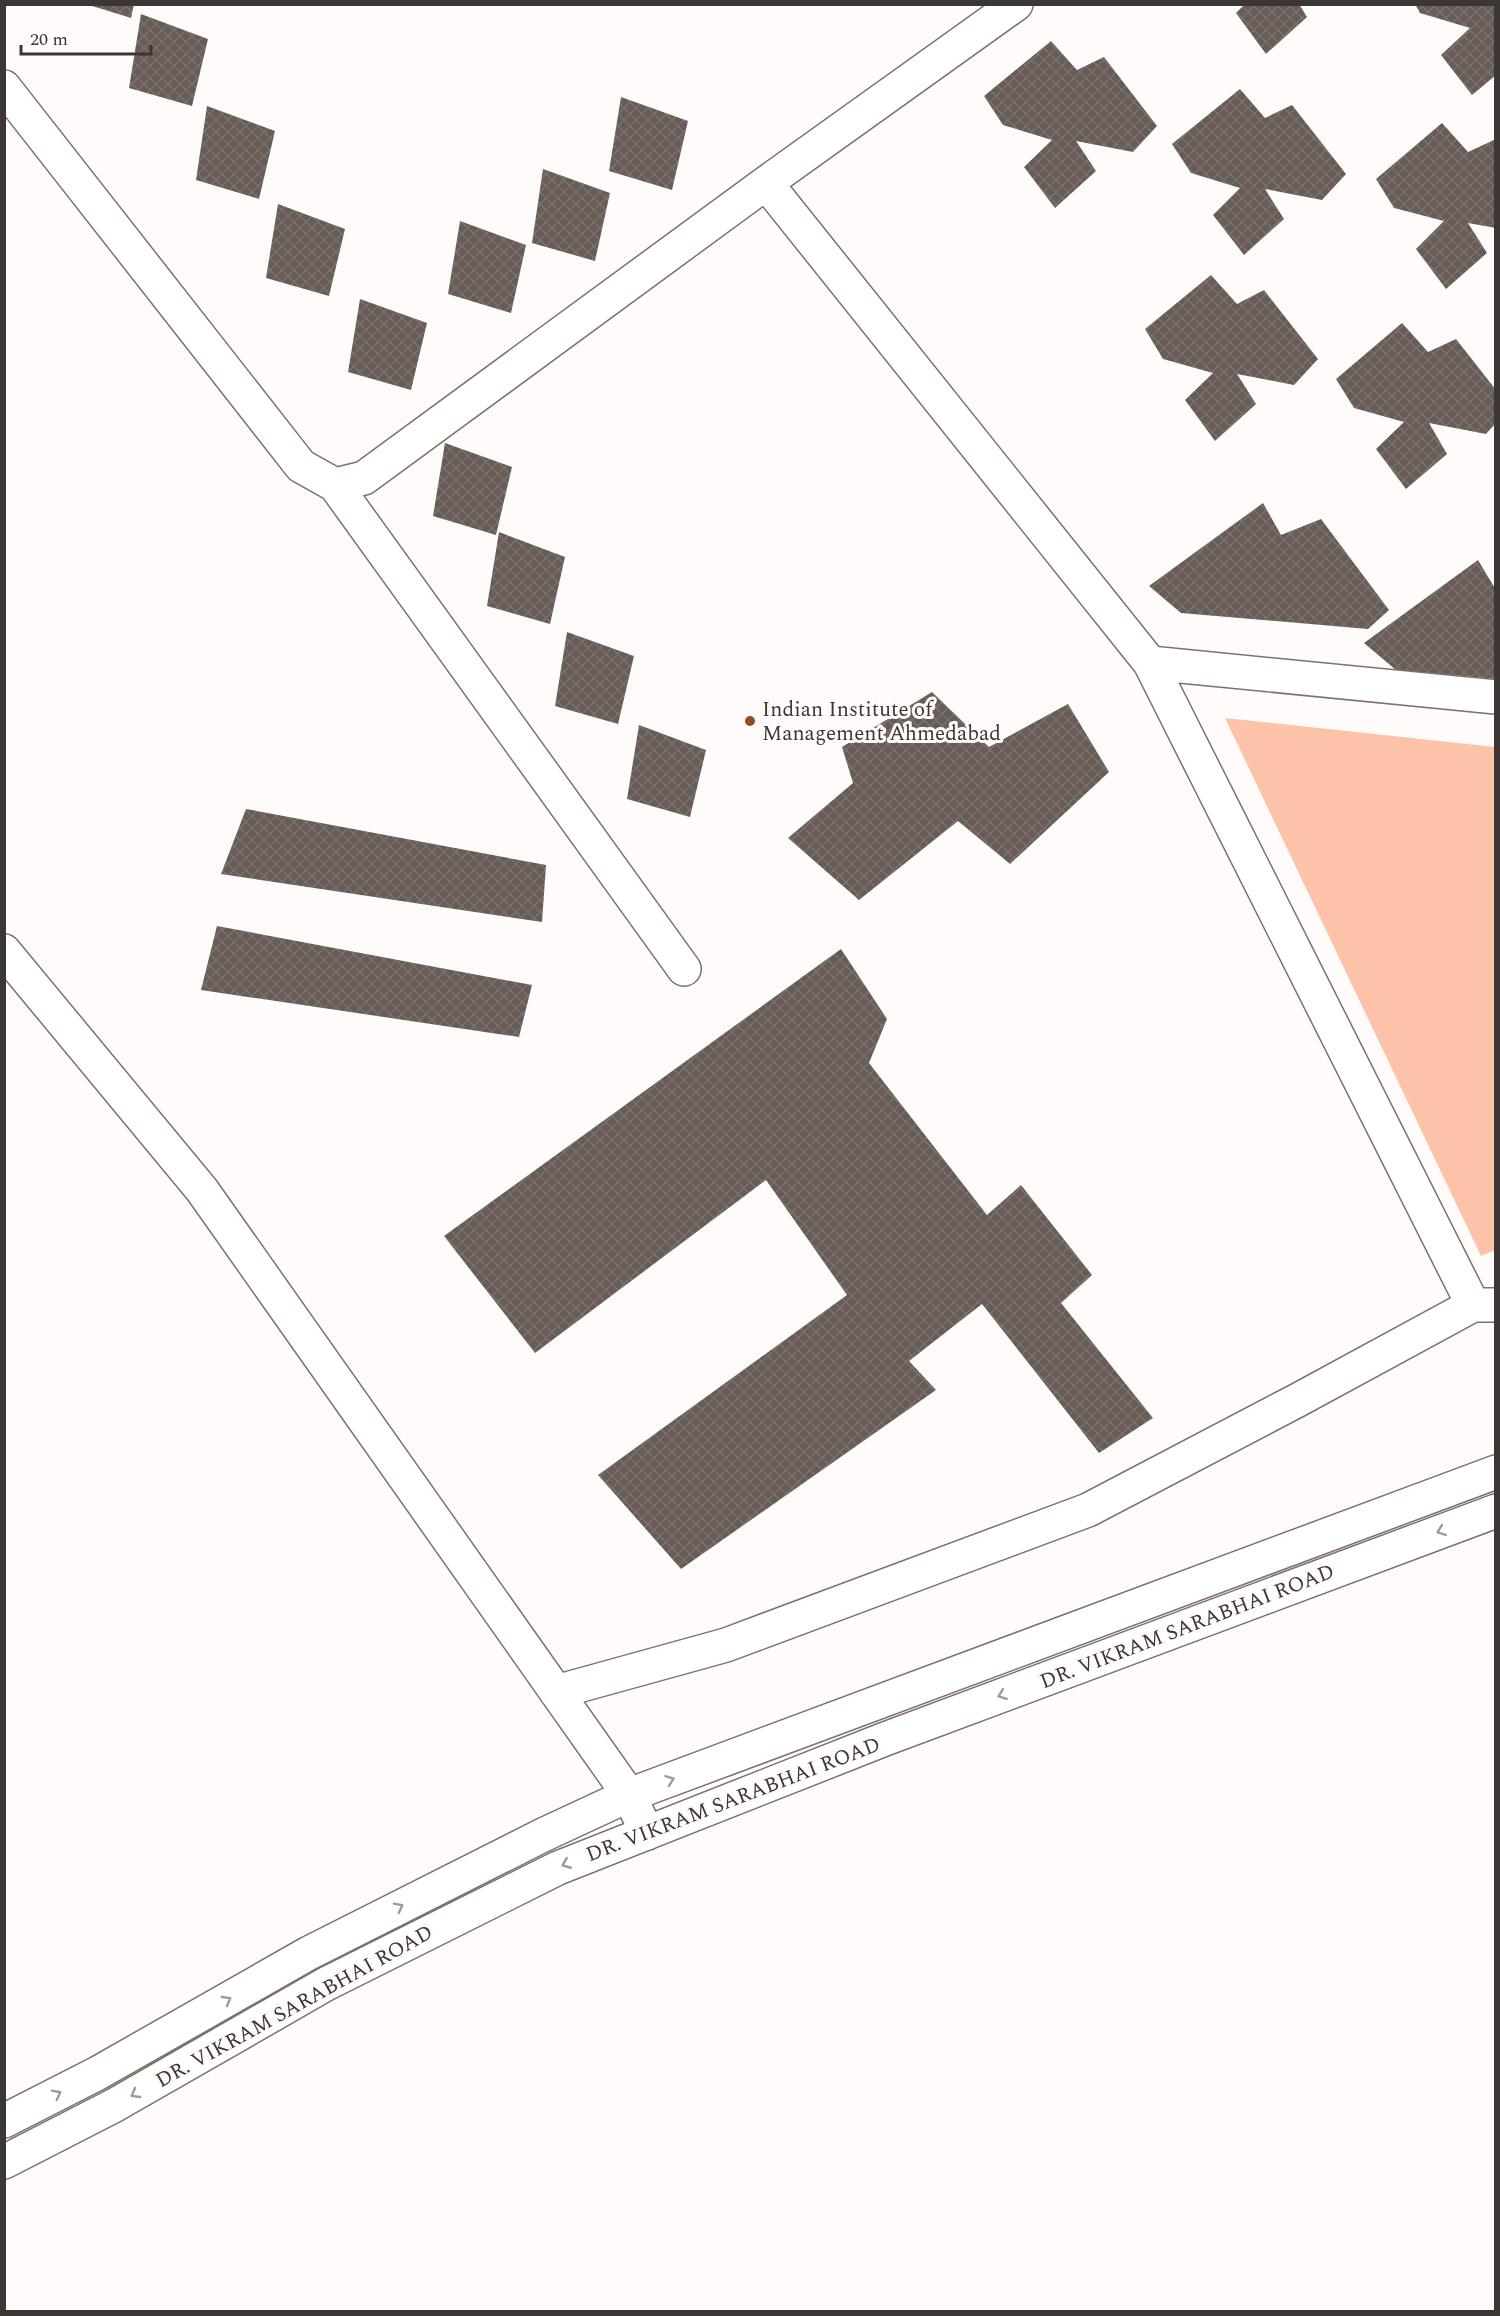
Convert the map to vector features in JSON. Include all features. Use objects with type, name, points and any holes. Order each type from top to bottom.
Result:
[{"type":"main road","points":[[335,485],[364,478],[766,183],[1016,4]]},
{"type":"main road","points":[[4,87],[301,466],[335,485],[684,969]]},
{"type":"main road","points":[[556,1692],[726,1645],[1088,1510],[1484,1305],[1150,663],[766,183]]},
{"type":"main road","points":[[1150,663],[1496,698]]},
{"type":"main road","points":[[4,951],[202,1190],[629,1795],[647,1833]]},
{"type":"main road","name":"DR. VIKRAM SARABHAI ROAD","points":[[4,2121],[98,2073],[309,1953],[543,1834],[629,1795],[1496,1472]]},
{"type":"main road","name":"DR. VIKRAM SARABHAI ROAD","points":[[4,2162],[115,2105],[326,1984],[558,1868],[885,1739],[1496,1511]]},
{"type":"shaded area","points":[[1225,718],[1495,747],[1495,1250],[1481,1256]]},
{"type":"building","points":[[86,4],[134,4],[131,18]]},
{"type":"building","points":[[1245,4],[1299,4],[1307,17],[1266,54],[1236,13]]},
{"type":"building","points":[[1415,4],[1496,4],[1496,75],[1472,95],[1441,55],[1470,28],[1420,13]]},
{"type":"building","points":[[141,14],[208,39],[192,106],[129,88]]},
{"type":"building","points":[[1051,41],[1077,70],[1104,57],[1157,126],[1133,152],[1076,141],[1096,171],[1055,208],[1024,167],[1052,140],[1003,125],[984,96]]},
{"type":"building","points":[[1240,89],[1265,118],[1292,105],[1346,174],[1322,200],[1265,189],[1284,219],[1244,255],[1213,215],[1240,188],[1191,173],[1172,144]]},
{"type":"building","points":[[621,97],[688,121],[672,190],[609,171]]},
{"type":"building","points":[[207,106],[275,131],[259,199],[196,180]]},
{"type":"building","points":[[1442,123],[1468,152],[1496,139],[1496,228],[1468,223],[1487,253],[1446,289],[1416,249],[1444,221],[1394,208],[1376,179]]},
{"type":"building","points":[[543,169],[610,193],[595,261],[532,243]]},
{"type":"building","points":[[278,204],[345,229],[329,296],[266,278]]},
{"type":"building","points":[[460,221],[526,245],[511,313],[448,294]]},
{"type":"building","points":[[1211,275],[1237,304],[1264,290],[1318,359],[1294,385],[1237,374],[1256,404],[1215,441],[1185,400],[1213,373],[1163,359],[1145,329]]},
{"type":"building","points":[[360,299],[427,323],[411,390],[348,372]]},
{"type":"building","points":[[1402,323],[1428,352],[1456,339],[1496,390],[1496,423],[1486,434],[1429,423],[1447,454],[1406,489],[1376,449],[1404,422],[1354,408],[1336,379]]},
{"type":"building","points":[[445,443],[512,467],[496,535],[433,516]]},
{"type":"building","points":[[1263,503],[1281,535],[1321,519],[1389,610],[1368,629],[1181,613],[1149,586]]},
{"type":"building","points":[[499,532],[565,557],[550,624],[487,606]]},
{"type":"building","points":[[1478,560],[1496,590],[1496,679],[1396,670],[1364,643]]},
{"type":"building","points":[[567,632],[634,656],[618,724],[555,706]]},
{"type":"building","points":[[932,692],[989,747],[1068,704],[1109,772],[1010,864],[958,821],[859,900],[788,838],[853,783],[842,747]]},
{"type":"building","points":[[639,725],[706,750],[690,817],[627,799]]},
{"type":"building","points":[[246,809],[546,865],[542,922],[221,874]]},
{"type":"building","points":[[217,926],[532,985],[519,1037],[201,990]]},
{"type":"building","points":[[841,949],[887,1019],[869,1063],[987,1215],[1021,1185],[1092,1275],[1061,1303],[1153,1418],[1099,1453],[982,1304],[909,1361],[936,1390],[681,1569],[598,1475],[847,1295],[766,1180],[535,1353],[444,1236]]},
{"type":"place","name":"Indian Institute of Management Ahmedabad","points":[[750,721]]}]
